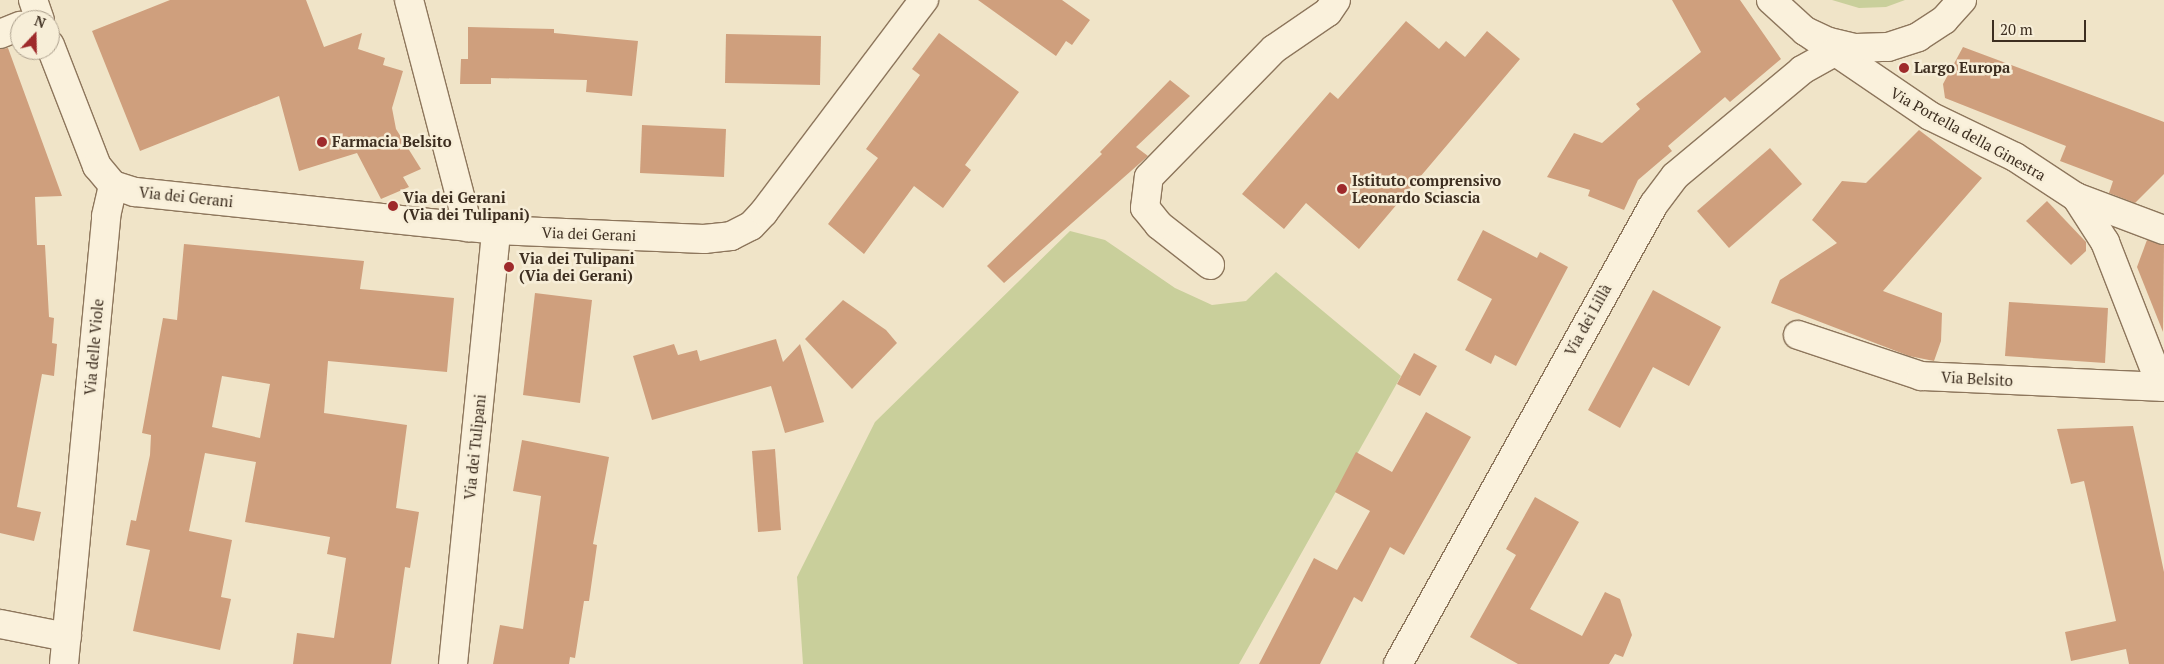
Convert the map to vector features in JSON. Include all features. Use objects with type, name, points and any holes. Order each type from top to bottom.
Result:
[{"type":"street","points":[[408,0],[468,227]]},
{"type":"street","name":"Via dei Gerani","points":[[113,185],[135,192],[496,230],[704,239],[738,233],[764,212],[924,0]]},
{"type":"street","points":[[1210,265],[1159,225],[1145,208],[1149,178],[1274,49],[1328,12],[1336,0]]},
{"type":"street","points":[[1771,0],[1805,31],[1845,50],[1888,46],[1918,37],[1944,20],[1962,0]]},
{"type":"street","points":[[1882,86],[1882,59],[1888,46]]},
{"type":"street","name":"Via Portella della Ginestra","points":[[1845,50],[1882,86],[1930,116],[2015,157],[2076,197],[2164,230]]},
{"type":"street","name":"Via dei Lillà","points":[[1398,664],[1654,204],[1675,176],[1802,70],[1845,50]]},
{"type":"street","points":[[56,60],[97,166],[113,185]]},
{"type":"street","name":"Via delle Viole","points":[[64,664],[106,216],[113,185]]},
{"type":"street","name":"Via Belsito","points":[[1798,335],[1921,376],[2145,388],[2162,386],[2105,242],[2076,197]]},
{"type":"street","name":"Via dei Tulipani","points":[[453,664],[496,230]]},
{"type":"street","points":[[0,624],[67,637]]},
{"type":"green space","points":[[1832,0],[1905,0],[1886,7],[1859,8]]},
{"type":"green space","points":[[1070,231],[1105,240],[1175,288],[1212,305],[1246,301],[1276,272],[1401,376],[1239,664],[803,664],[797,577],[875,422]]},
{"type":"building","points":[[170,0],[306,0],[324,47],[362,33],[358,49],[385,58],[383,65],[403,71],[392,108],[396,129],[421,169],[403,177],[409,187],[381,199],[357,153],[299,171],[279,96],[140,151],[92,31]]},
{"type":"building","points":[[978,0],[1062,0],[1090,20],[1072,45],[1066,41],[1056,56]]},
{"type":"building","points":[[1672,0],[1740,0],[1781,59],[1730,102],[1725,97],[1668,146],[1672,151],[1638,180],[1624,210],[1588,196],[1590,190],[1547,177],[1574,133],[1602,143],[1640,109],[1636,104],[1701,52]]},
{"type":"building","points":[[1406,21],[1439,49],[1446,41],[1465,57],[1487,31],[1520,59],[1359,249],[1306,203],[1284,229],[1242,194],[1330,92],[1338,99]]},
{"type":"building","points":[[468,27],[554,29],[554,33],[638,41],[632,96],[586,92],[587,80],[491,78],[491,84],[460,84],[461,59],[468,59]]},
{"type":"building","points":[[939,33],[1019,92],[965,165],[971,170],[943,208],[914,186],[864,254],[828,224],[878,158],[866,149],[920,75],[912,69]]},
{"type":"building","points":[[726,34],[821,36],[820,85],[725,83]]},
{"type":"building","points":[[1963,47],[2164,122],[2164,174],[2135,203],[2109,193],[2113,181],[2060,161],[2066,146],[1945,98],[1943,84]]},
{"type":"building","points":[[8,48],[10,60],[12,60],[62,196],[35,197],[37,245],[45,245],[49,317],[54,318],[52,343],[57,344],[54,376],[42,374],[17,507],[41,512],[34,541],[0,533],[0,49]]},
{"type":"building","points":[[1170,80],[1190,96],[1136,147],[1148,156],[1004,283],[987,266],[1102,154],[1100,152]]},
{"type":"building","points":[[642,125],[726,129],[724,177],[640,173]]},
{"type":"building","points":[[1919,130],[1982,178],[1883,291],[1942,313],[1941,341],[1934,361],[1909,356],[1771,303],[1780,280],[1837,243],[1812,220],[1842,181],[1866,183]]},
{"type":"building","points":[[1770,148],[1802,184],[1729,248],[1697,211]]},
{"type":"building","points":[[2047,201],[2086,242],[2086,251],[2071,265],[2026,221]]},
{"type":"building","points":[[1483,230],[1537,258],[1540,252],[1568,267],[1516,366],[1495,355],[1491,364],[1465,350],[1492,299],[1457,280]]},
{"type":"building","points":[[2147,240],[2164,245],[2163,332],[2137,267]]},
{"type":"building","points":[[184,244],[364,261],[360,289],[454,298],[447,372],[328,361],[324,413],[407,425],[396,508],[419,512],[410,568],[405,567],[391,664],[293,664],[297,633],[334,638],[346,558],[327,554],[330,537],[245,522],[256,462],[205,453],[189,531],[232,540],[221,597],[231,599],[220,650],[133,631],[150,550],[126,545],[131,520],[136,521],[150,455],[151,435],[142,433],[163,318],[177,320]],"holes":[[[222,376],[270,384],[260,438],[212,427]]]},
{"type":"building","points":[[1653,290],[1721,327],[1689,386],[1653,367],[1620,428],[1588,410]]},
{"type":"building","points":[[535,293],[592,300],[580,403],[523,395]]},
{"type":"building","points":[[843,300],[886,330],[897,343],[852,389],[805,339]]},
{"type":"building","points":[[2009,302],[2108,308],[2105,363],[2005,356]]},
{"type":"building","points":[[776,339],[783,362],[800,344],[824,422],[785,433],[771,386],[652,420],[633,356],[674,344],[678,355],[697,350],[700,361]]},
{"type":"building","points":[[1414,353],[1437,366],[1420,396],[1397,384]]},
{"type":"building","points":[[1426,412],[1471,437],[1404,555],[1390,547],[1362,602],[1354,597],[1320,664],[1259,664],[1314,558],[1337,570],[1370,511],[1335,492],[1356,452],[1392,472]]},
{"type":"building","points":[[2133,426],[2164,572],[2164,664],[2129,664],[2126,649],[2071,661],[2065,632],[2116,621],[2084,481],[2071,484],[2057,429]]},
{"type":"building","points":[[522,440],[609,457],[593,544],[597,545],[589,601],[584,601],[575,658],[570,657],[569,664],[493,664],[500,625],[523,629],[541,496],[513,491]]},
{"type":"building","points":[[775,449],[781,530],[758,532],[752,451]]},
{"type":"building","points":[[1535,497],[1579,522],[1530,609],[1582,636],[1605,592],[1620,599],[1632,635],[1623,657],[1615,654],[1609,664],[1518,664],[1470,637],[1516,555],[1506,549]]},
{"type":"place","name":"Largo Europa","points":[[1904,68]]},
{"type":"place","name":"Farmacia Belsito","points":[[322,142]]},
{"type":"place","name":"Istituto comprensivo Leonardo Sciascia","points":[[1342,189]]},
{"type":"place","name":"Via dei Gerani (Via dei Tulipani)","points":[[393,206]]},
{"type":"place","name":"Via dei Tulipani (Via dei Gerani)","points":[[509,267]]}]
